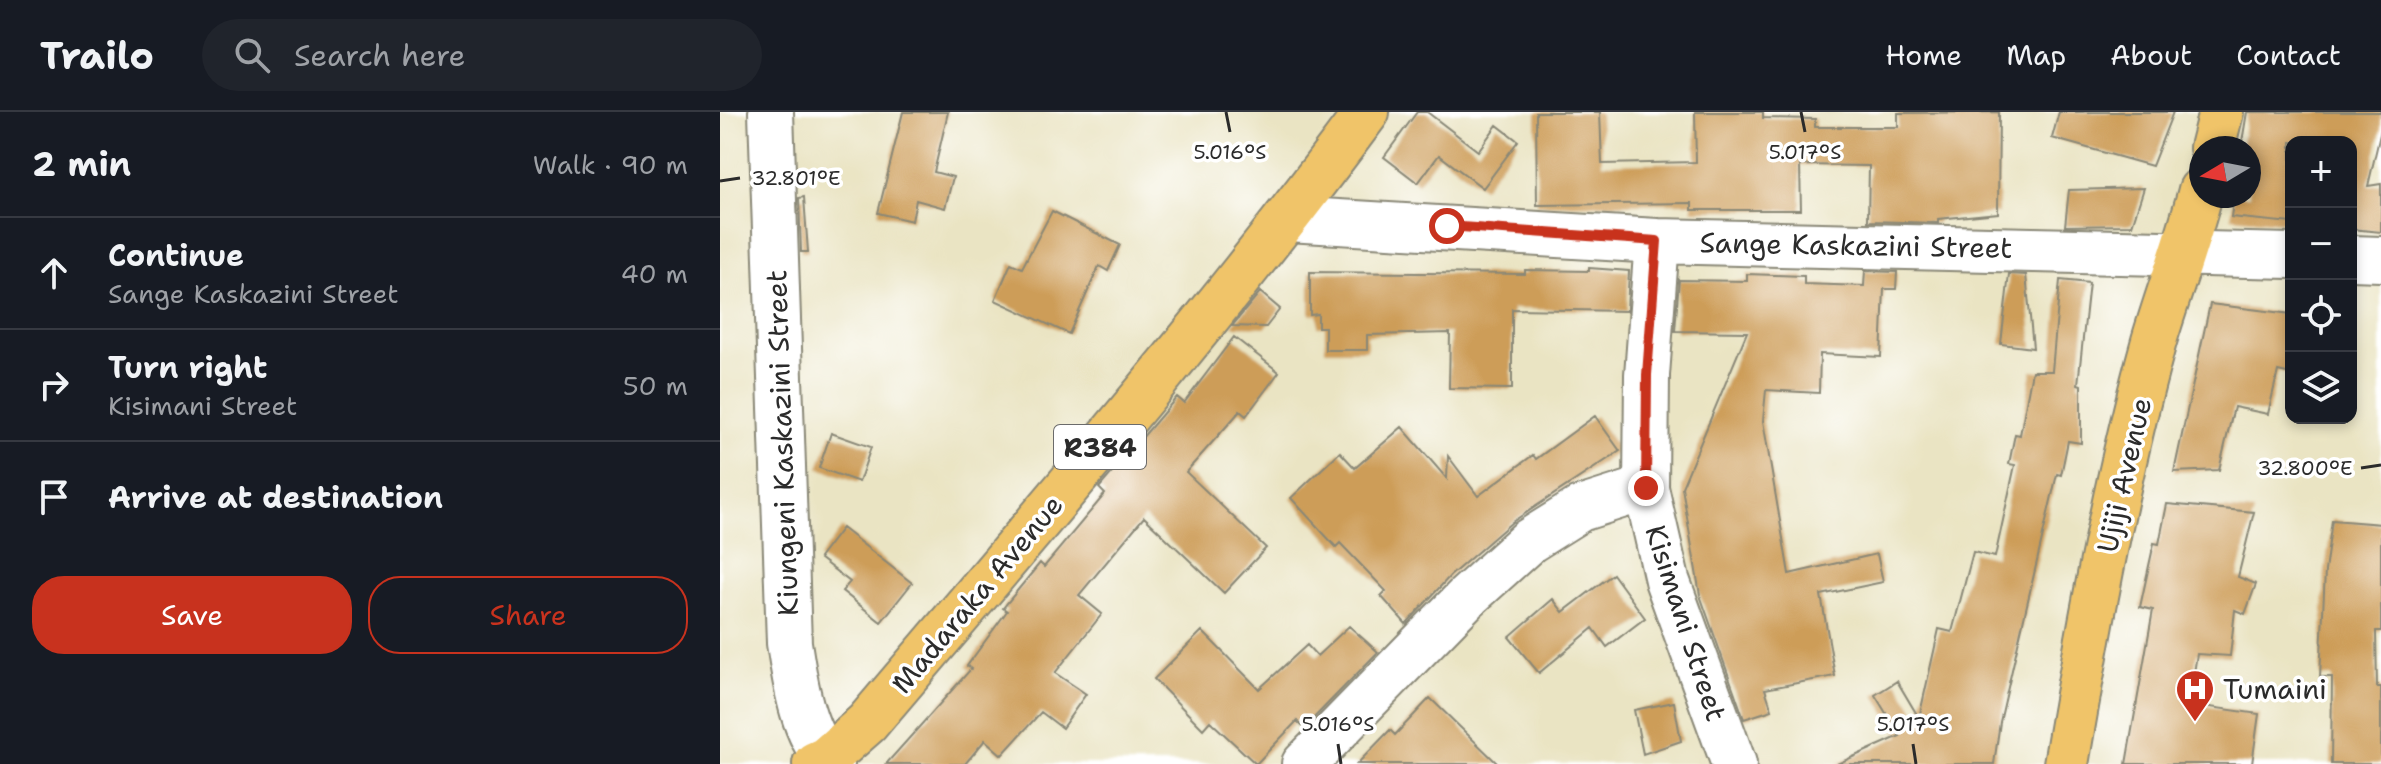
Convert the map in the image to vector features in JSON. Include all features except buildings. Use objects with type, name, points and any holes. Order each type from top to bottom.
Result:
[{"type":"main road","name":"Madaraka Avenue","points":[[824,762],[867,723],[1084,468],[1288,219],[1367,112]]},
{"type":"main road","points":[[2215,136],[2221,112]]},
{"type":"main road","name":"Ujiji Avenue","points":[[2066,764],[2116,502],[2155,340],[2196,208]]},
{"type":"street","name":"Kiungeni Kaskazini Street","points":[[771,112],[789,643],[796,687],[824,762]]},
{"type":"street","name":"Sange Kaskazini Street","points":[[1288,219],[1657,241],[2285,256]]},
{"type":"street","name":"Kisimani Street","points":[[1657,241],[1647,375],[1646,488],[1667,580],[1734,764]]},
{"type":"street","points":[[2357,258],[2381,259]]},
{"type":"street","points":[[1304,764],[1466,598],[1529,541],[1580,509],[1646,488]]},
{"type":"place","name":"Tumaini","points":[[2195,723]]},
{"type":"route","points":[[1447,226],[1657,241],[1647,375],[1646,488]]}]
